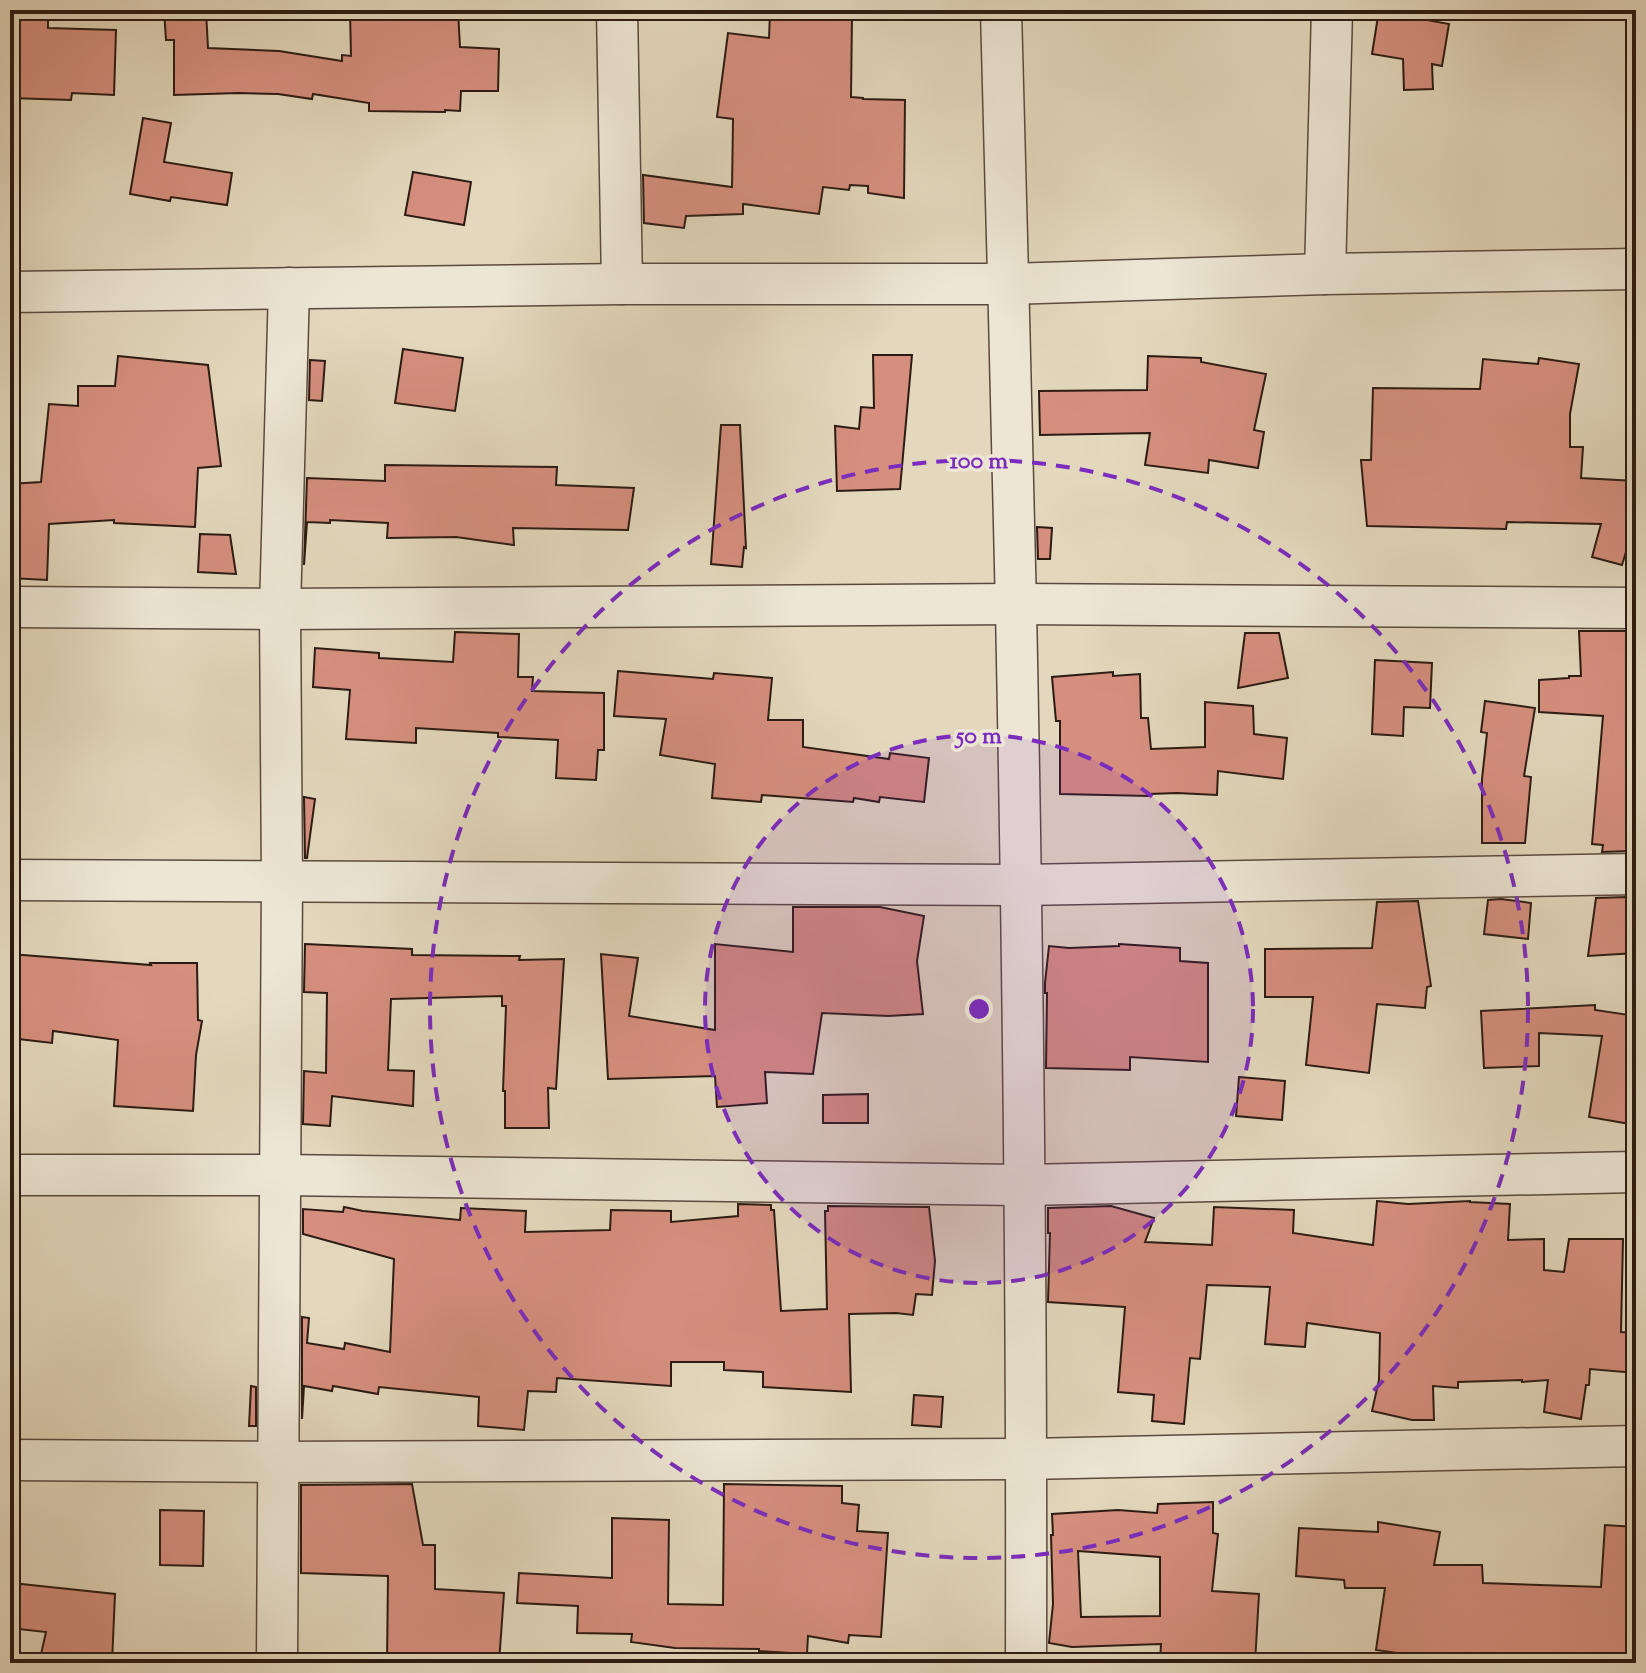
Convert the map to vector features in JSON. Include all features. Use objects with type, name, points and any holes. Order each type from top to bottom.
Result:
[{"type":"street","points":[[617,10],[622,284]]},
{"type":"street","points":[[1001,10],[1021,885],[1026,1663]]},
{"type":"street","points":[[1325,274],[1332,10]]},
{"type":"street","points":[[18,284],[289,288],[1008,284],[1325,274],[1636,269]]},
{"type":"street","points":[[277,1663],[282,882],[280,609],[289,288]]},
{"type":"street","points":[[10,607],[280,609],[1016,604],[1636,608]]},
{"type":"street","points":[[10,880],[1021,885],[1636,874]]},
{"type":"street","points":[[10,1175],[280,1175],[1024,1185],[1636,1172]]},
{"type":"street","points":[[10,1460],[1027,1459],[1636,1446]]},
{"type":"building","points":[[164,10],[206,10],[208,48],[279,51],[342,61],[342,55],[351,56],[350,10],[458,10],[460,47],[499,49],[498,91],[461,91],[460,111],[445,112],[369,111],[369,103],[313,94],[312,99],[278,94],[174,95],[174,40],[166,40]]},
{"type":"building","points":[[1379,10],[1406,10],[1405,16],[1449,24],[1442,66],[1432,64],[1433,89],[1404,90],[1403,59],[1372,54]]},
{"type":"building","points":[[770,13],[852,15],[851,97],[905,100],[904,198],[868,193],[868,186],[850,185],[849,190],[823,187],[819,214],[743,204],[743,214],[686,216],[684,228],[644,223],[643,175],[732,187],[733,119],[717,117],[728,33],[769,38]]},
{"type":"building","points":[[10,17],[48,18],[48,28],[116,30],[114,95],[72,93],[71,100],[10,98]]},
{"type":"building","points":[[143,118],[171,123],[164,162],[232,173],[227,205],[171,197],[170,201],[130,194]]},
{"type":"building","points":[[413,172],[471,182],[464,225],[405,215]]},
{"type":"building","points":[[403,349],[463,358],[455,411],[395,403]]},
{"type":"building","points":[[873,355],[912,355],[900,489],[837,491],[835,426],[859,429],[861,407],[874,408]]},
{"type":"building","points":[[118,356],[208,365],[221,466],[198,468],[195,527],[114,523],[114,520],[49,524],[47,580],[10,578],[10,484],[41,482],[49,404],[78,406],[78,386],[115,386]]},
{"type":"building","points":[[1148,356],[1201,358],[1201,362],[1266,374],[1254,430],[1264,432],[1258,468],[1209,460],[1208,473],[1145,465],[1150,433],[1040,435],[1039,391],[1147,390]]},
{"type":"building","points":[[1539,358],[1579,364],[1570,414],[1570,447],[1583,447],[1581,478],[1636,481],[1636,519],[1622,565],[1592,557],[1601,524],[1507,522],[1506,529],[1367,526],[1361,460],[1371,460],[1373,388],[1480,389],[1483,359],[1538,364]]},
{"type":"building","points":[[310,360],[325,361],[322,401],[309,400]]},
{"type":"building","points":[[721,425],[740,425],[746,548],[742,567],[711,564]]},
{"type":"building","points":[[385,465],[557,467],[556,485],[634,488],[628,530],[513,528],[514,545],[456,537],[387,538],[388,523],[307,522],[304,565],[307,478],[385,481]]},
{"type":"building","points":[[1037,527],[1052,528],[1050,559],[1038,559]]},
{"type":"building","points":[[200,534],[230,535],[236,574],[198,572]]},
{"type":"building","points":[[1579,631],[1636,631],[1636,829],[1632,828],[1630,851],[1602,852],[1603,845],[1592,844],[1603,716],[1539,712],[1539,680],[1581,676]]},
{"type":"building","points":[[455,632],[519,634],[518,677],[533,677],[532,691],[604,693],[604,750],[598,750],[596,780],[556,778],[558,740],[416,728],[416,743],[346,739],[350,690],[313,687],[315,648],[379,653],[379,658],[453,662]]},
{"type":"building","points":[[1245,633],[1279,633],[1288,678],[1238,688]]},
{"type":"building","points":[[1375,660],[1432,663],[1430,708],[1404,707],[1403,736],[1372,734]]},
{"type":"building","points":[[618,671],[713,679],[714,673],[772,678],[768,720],[803,720],[803,747],[889,759],[890,753],[929,758],[924,802],[880,797],[879,802],[854,798],[853,802],[762,795],[761,802],[712,798],[715,764],[660,755],[666,719],[614,716]]},
{"type":"building","points":[[1113,672],[1113,676],[1140,674],[1141,718],[1148,718],[1151,749],[1205,747],[1205,702],[1253,706],[1254,734],[1287,738],[1283,779],[1218,771],[1217,795],[1060,794],[1060,721],[1056,721],[1052,677]]},
{"type":"building","points":[[1485,701],[1535,708],[1524,776],[1531,777],[1525,843],[1482,843],[1482,779],[1487,733],[1481,732]]},
{"type":"building","points":[[304,797],[315,799],[307,858],[305,858]]},
{"type":"building","points":[[1627,897],[1627,900],[1636,901],[1636,953],[1588,956],[1596,898]]},
{"type":"building","points":[[1488,900],[1531,903],[1528,939],[1484,934]]},
{"type":"building","points":[[1418,901],[1431,986],[1427,987],[1425,1008],[1377,1004],[1369,1073],[1306,1065],[1313,997],[1265,997],[1265,949],[1372,948],[1377,902]]},
{"type":"building","points":[[793,907],[880,907],[924,916],[917,961],[923,1014],[822,1013],[813,1074],[765,1072],[767,1103],[717,1107],[715,1076],[608,1079],[601,954],[638,958],[629,1016],[715,1030],[715,944],[793,952]]},
{"type":"building","points":[[305,944],[412,949],[412,955],[564,959],[556,1089],[548,1088],[549,1128],[505,1128],[506,1006],[502,1006],[502,996],[391,999],[388,1070],[414,1071],[413,1106],[332,1096],[330,1126],[303,1124],[304,1071],[326,1073],[327,993],[304,992]]},
{"type":"building","points":[[1119,944],[1180,948],[1180,961],[1208,963],[1208,1062],[1130,1057],[1130,1070],[1046,1068],[1045,983],[1049,946],[1069,948]]},
{"type":"building","points":[[10,954],[151,965],[197,963],[198,1020],[202,1021],[196,1055],[193,1111],[114,1106],[118,1040],[53,1031],[52,1043],[10,1038]]},
{"type":"building","points":[[1595,1005],[1595,1010],[1636,1016],[1636,1125],[1589,1117],[1602,1036],[1539,1033],[1539,1066],[1484,1068],[1481,1011]]},
{"type":"building","points":[[1239,1077],[1285,1081],[1282,1120],[1236,1116]]},
{"type":"building","points":[[868,1094],[868,1123],[823,1123],[823,1095]]},
{"type":"building","points":[[1377,1201],[1510,1204],[1508,1240],[1544,1239],[1544,1270],[1564,1272],[1569,1239],[1623,1239],[1621,1332],[1636,1333],[1636,1373],[1590,1369],[1581,1419],[1544,1412],[1548,1380],[1522,1380],[1458,1382],[1458,1388],[1433,1386],[1434,1420],[1412,1420],[1372,1411],[1379,1380],[1380,1333],[1307,1323],[1305,1347],[1265,1344],[1270,1287],[1207,1285],[1200,1359],[1190,1358],[1184,1424],[1152,1421],[1154,1395],[1118,1392],[1125,1307],[1048,1302],[1048,1208],[1111,1206],[1154,1218],[1145,1242],[1212,1245],[1214,1207],[1294,1210],[1293,1233],[1373,1245]]},
{"type":"building","points":[[738,1204],[771,1205],[771,1210],[774,1210],[781,1311],[827,1309],[825,1211],[828,1211],[828,1206],[929,1207],[935,1261],[932,1295],[916,1294],[913,1315],[849,1314],[851,1392],[763,1387],[763,1372],[724,1370],[724,1362],[671,1362],[671,1386],[557,1378],[556,1392],[528,1391],[524,1430],[478,1426],[479,1397],[379,1387],[378,1394],[333,1386],[332,1391],[304,1386],[302,1419],[302,1317],[309,1318],[307,1343],[344,1349],[345,1343],[390,1352],[394,1259],[303,1234],[303,1209],[343,1212],[344,1207],[460,1220],[461,1208],[526,1211],[525,1232],[610,1230],[611,1210],[671,1211],[671,1222],[738,1216]]},
{"type":"building","points":[[251,1386],[256,1387],[256,1426],[249,1426]]},
{"type":"building","points":[[914,1395],[943,1397],[941,1427],[912,1425]]},
{"type":"building","points":[[412,1484],[423,1545],[435,1545],[435,1589],[504,1593],[499,1663],[387,1663],[388,1576],[301,1573],[301,1485]]},
{"type":"building","points":[[724,1484],[842,1486],[842,1503],[859,1505],[857,1531],[888,1533],[881,1637],[849,1635],[848,1643],[808,1636],[807,1654],[759,1649],[675,1648],[631,1642],[632,1634],[577,1633],[578,1606],[517,1603],[519,1573],[612,1578],[612,1518],[669,1520],[668,1604],[723,1605]]},
{"type":"building","points":[[1213,1502],[1213,1533],[1218,1534],[1212,1591],[1259,1594],[1255,1663],[1160,1661],[1161,1644],[1072,1647],[1049,1643],[1053,1604],[1052,1514],[1118,1510],[1157,1513],[1158,1504]],"holes":[[[1078,1551],[1160,1557],[1160,1616],[1081,1617]]]},
{"type":"building","points":[[160,1510],[204,1511],[203,1566],[160,1565]]},
{"type":"building","points":[[1378,1522],[1440,1532],[1434,1565],[1482,1565],[1483,1583],[1601,1587],[1605,1525],[1636,1527],[1634,1663],[1467,1663],[1376,1650],[1385,1588],[1345,1588],[1344,1580],[1296,1576],[1299,1528],[1378,1532]]},
{"type":"building","points":[[12,1583],[115,1594],[112,1663],[39,1663],[46,1632],[10,1628]]}]
